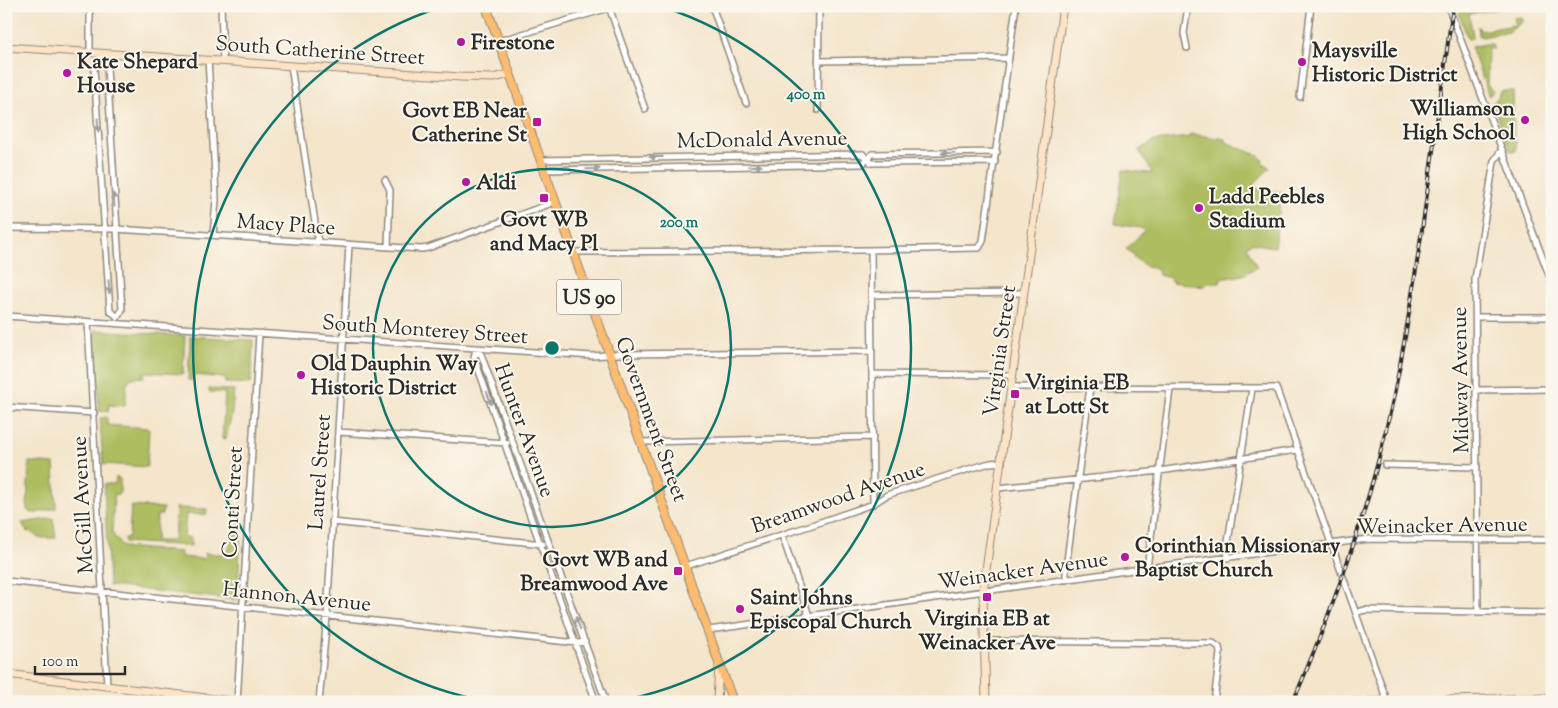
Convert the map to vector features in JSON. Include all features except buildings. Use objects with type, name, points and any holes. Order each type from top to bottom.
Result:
[{"type":"main road","name":"Government Street","points":[[486,6],[734,702]]},
{"type":"street","points":[[90,6],[90,53]]},
{"type":"street","points":[[221,6],[223,61]]},
{"type":"street","points":[[499,41],[616,6]]},
{"type":"street","points":[[712,6],[746,103]]},
{"type":"street","points":[[818,110],[819,6]]},
{"type":"street","points":[[573,252],[979,248],[983,241],[997,152],[1016,6]]},
{"type":"street","name":"Virginia Street","points":[[986,702],[983,592],[1063,6]]},
{"type":"street","points":[[1186,48],[1184,33],[1188,6]]},
{"type":"street","points":[[1300,97],[1312,6]]},
{"type":"street","points":[[1448,6],[1552,283]]},
{"type":"street","points":[[609,7],[645,109]]},
{"type":"street","name":"South Catherine Street","points":[[6,48],[90,53],[101,57],[208,60],[461,77],[493,78],[510,74]]},
{"type":"street","points":[[117,316],[110,311],[94,68],[101,57],[107,68],[122,310],[117,316],[117,324]]},
{"type":"street","points":[[818,61],[1009,58]]},
{"type":"street","points":[[208,60],[216,200],[213,235]]},
{"type":"street","points":[[291,66],[318,242]]},
{"type":"street","name":"Midway Avenue","points":[[1478,612],[1475,279],[1494,162],[1501,151]]},
{"type":"street","name":"McDonald Avenue","points":[[995,162],[872,164],[869,159],[872,154],[997,152]]},
{"type":"street","name":"McDonald Avenue","points":[[540,160],[863,154],[866,159],[863,164],[544,170]]},
{"type":"street","points":[[385,180],[390,190],[388,247]]},
{"type":"street","name":"Macy Place","points":[[6,228],[116,229],[349,245],[428,248],[556,202]]},
{"type":"street","name":"Laurel Street","points":[[320,702],[327,616],[349,245]]},
{"type":"street","points":[[867,250],[871,294],[873,504]]},
{"type":"street","points":[[871,294],[1024,293]]},
{"type":"street","name":"South Monterey Street","points":[[6,316],[476,351],[592,356],[872,351]]},
{"type":"street","points":[[1476,317],[1552,317]]},
{"type":"street","name":"McGill Avenue","points":[[88,322],[107,685]]},
{"type":"street","name":"Conti Street","points":[[238,702],[259,334]]},
{"type":"street","name":"Hunter Avenue","points":[[596,702],[474,357],[476,351],[480,354],[513,442],[606,702]]},
{"type":"street","points":[[872,374],[1014,375]]},
{"type":"street","points":[[1012,387],[1276,388],[1387,701]]},
{"type":"street","points":[[1066,580],[1090,387]]},
{"type":"street","points":[[1147,568],[1170,388]]},
{"type":"street","points":[[1228,558],[1227,548],[1252,389]]},
{"type":"street","points":[[1476,390],[1552,390]]},
{"type":"street","points":[[6,407],[94,413]]},
{"type":"street","points":[[338,432],[505,444],[513,442]]},
{"type":"street","points":[[642,442],[873,436]]},
{"type":"street","points":[[998,488],[1160,471],[1297,450]]},
{"type":"street","name":"Breamwood Avenue","points":[[686,566],[873,504],[887,495],[896,492],[990,463],[1002,462]]},
{"type":"street","points":[[1385,465],[1477,467]]},
{"type":"street","points":[[332,522],[541,544],[549,543]]},
{"type":"street","points":[[782,535],[809,616]]},
{"type":"street","name":"Weinacker Avenue","points":[[709,630],[1147,568],[1368,539],[1552,540]]},
{"type":"street","name":"Hannon Avenue","points":[[6,580],[577,644],[584,642]]},
{"type":"street","points":[[1356,613],[1364,610],[1552,613]]},
{"type":"street","points":[[985,641],[1213,643],[1219,647],[1220,653],[1214,702]]},
{"type":"street","points":[[716,702],[719,661]]},
{"type":"street","points":[[6,674],[238,702]]},
{"type":"street","points":[[1339,702],[1552,698]]},
{"type":"green space","points":[[1489,6],[1514,6],[1469,14],[1473,36],[1468,39],[1459,12]]},
{"type":"green space","points":[[1521,17],[1523,21],[1509,32],[1482,37],[1479,35],[1478,26],[1481,31],[1515,25],[1514,18]]},
{"type":"green space","points":[[1490,43],[1493,46],[1493,50],[1488,47],[1487,85],[1493,91],[1489,96],[1471,47]]},
{"type":"green space","points":[[1500,91],[1513,91],[1516,151],[1510,151],[1492,103],[1498,97]]},
{"type":"green space","name":"Ladd Peebles Stadium","points":[[1190,134],[1226,139],[1226,142],[1259,156],[1263,160],[1262,162],[1270,168],[1253,185],[1258,189],[1282,192],[1274,247],[1251,243],[1246,246],[1257,267],[1243,275],[1221,279],[1220,283],[1208,283],[1204,286],[1172,282],[1170,278],[1159,275],[1158,270],[1146,266],[1133,257],[1134,255],[1126,249],[1144,231],[1141,228],[1115,224],[1123,170],[1152,172],[1139,150],[1154,141],[1189,137]]},
{"type":"green space","points":[[95,330],[185,336],[183,374],[144,372],[144,377],[131,378],[127,383],[125,406],[109,405],[108,412],[99,411]]},
{"type":"green space","points":[[190,336],[253,340],[251,384],[225,383],[225,378],[194,375],[193,380],[188,380]]},
{"type":"green space","points":[[209,389],[234,390],[232,413],[226,439],[222,439],[225,393],[209,392]]},
{"type":"green space","points":[[100,418],[107,418],[107,425],[149,428],[147,467],[103,464]]},
{"type":"green space","points":[[29,462],[54,464],[56,508],[36,513],[29,512],[27,509]]},
{"type":"green space","points":[[116,477],[120,479],[120,492],[118,495],[114,495],[112,533],[123,547],[181,552],[181,557],[204,559],[205,553],[222,554],[226,552],[230,547],[231,534],[241,534],[237,600],[109,586],[104,484],[115,484]]},
{"type":"green space","points":[[131,506],[163,508],[162,515],[157,515],[156,541],[174,541],[176,508],[207,509],[206,515],[186,514],[184,537],[191,538],[191,546],[125,542],[124,538],[129,537]]},
{"type":"green space","points":[[53,518],[56,538],[38,538],[30,531],[27,532],[22,523]]},
{"type":"railway","points":[[1293,702],[1320,637],[1355,539],[1366,506],[1390,411],[1415,277],[1453,6]]},
{"type":"place","name":"Firestone","points":[[461,42]]},
{"type":"place","name":"Maysville Historic District","points":[[1302,62]]},
{"type":"place","name":"Kate Shepard House","points":[[67,73]]},
{"type":"place","name":"Williamson High School","points":[[1525,120]]},
{"type":"place","name":"Govt EB Near Catherine St","points":[[537,122]]},
{"type":"place","name":"Aldi","points":[[466,182]]},
{"type":"place","name":"Govt WB and Macy Pl","points":[[544,198]]},
{"type":"place","name":"Ladd Peebles Stadium","points":[[1199,208]]},
{"type":"place","name":"Old Dauphin Way Historic District","points":[[301,375]]},
{"type":"place","name":"Virginia EB at Lott St","points":[[1015,394]]},
{"type":"place","name":"Corinthian Missionary Baptist Church","points":[[1125,557]]},
{"type":"place","name":"Govt WB and Breamwood Ave","points":[[678,571]]},
{"type":"place","name":"Virginia EB at Weinacker Ave","points":[[987,597]]},
{"type":"place","name":"Saint Johns Episcopal Church","points":[[740,609]]}]
